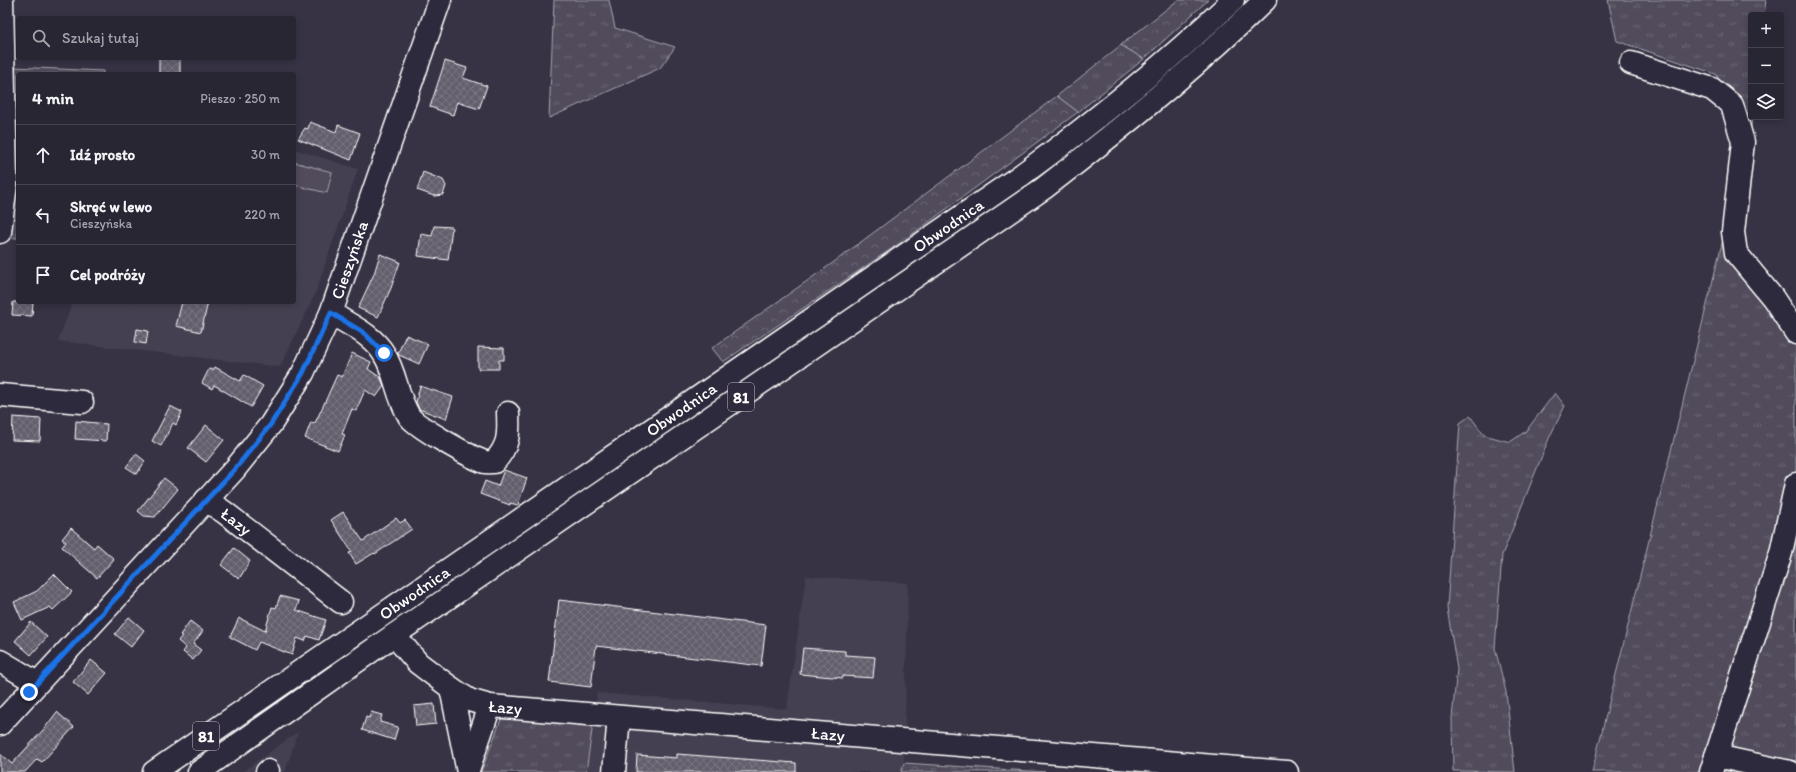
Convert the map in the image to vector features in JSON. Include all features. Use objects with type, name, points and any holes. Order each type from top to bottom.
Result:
[{"type":"main road","points":[[0,232],[6,183],[2,0]]},
{"type":"main road","name":"Cieszyńska","points":[[0,724],[235,469],[271,424],[303,373],[331,313],[440,0]]},
{"type":"main road","name":"Obwodnica","points":[[154,772],[1020,176],[1105,112],[1159,67],[1232,0]]},
{"type":"main road","name":"Obwodnica","points":[[199,772],[394,635],[1044,188],[1149,105],[1232,32],[1265,0]]},
{"type":"main road","points":[[1631,63],[1712,89],[1732,105],[1743,142],[1733,232],[1736,254],[1773,298],[1796,333]]},
{"type":"main road","points":[[331,313],[364,333],[384,353],[395,376],[403,404],[410,418],[452,445],[483,462],[494,462],[503,452],[509,434],[508,413]]},
{"type":"main road","points":[[0,395],[82,402]]},
{"type":"main road","points":[[1790,772],[1713,764],[1781,553],[1796,484]]},
{"type":"main road","name":"Łazy","points":[[206,500],[224,512],[341,602]]},
{"type":"main road","name":"Łazy","points":[[394,635],[418,663],[451,688],[469,700],[490,706],[1287,772]]},
{"type":"main road","points":[[0,661],[37,683]]},
{"type":"main road","points":[[451,688],[468,772]]},
{"type":"main road","points":[[468,772],[490,706]]},
{"type":"main road","points":[[614,772],[619,717]]},
{"type":"shaded area","points":[[296,150],[358,169],[315,294],[280,367],[58,341],[72,304],[296,304]]},
{"type":"shaded area","points":[[806,576],[908,583],[904,763],[901,772],[586,772],[597,693],[787,709]]},
{"type":"shaded area","points":[[298,732],[285,772],[242,772]]},
{"type":"green space","points":[[554,0],[609,0],[615,28],[675,47],[660,68],[549,118]]},
{"type":"green space","points":[[1178,0],[1208,0],[1144,59],[1121,45]]},
{"type":"green space","points":[[1608,0],[1766,0],[1764,12],[1748,12],[1748,120],[1752,120],[1750,137],[1716,74],[1617,41]]},
{"type":"green space","points":[[1121,45],[1144,59],[1078,112],[1057,96]]},
{"type":"green space","points":[[14,67],[103,71],[16,72],[16,238],[4,238]]},
{"type":"green space","points":[[1057,96],[1078,112],[903,241],[723,362],[712,348],[834,262]]},
{"type":"green space","points":[[296,163],[332,172],[327,193],[296,185]]},
{"type":"green space","points":[[1723,239],[1741,244],[1796,322],[1796,772],[1592,772]]},
{"type":"green space","points":[[1555,393],[1565,406],[1550,436],[1502,555],[1495,648],[1506,692],[1515,772],[1453,771],[1452,718],[1457,669],[1447,608],[1460,423],[1470,416],[1484,435],[1510,442],[1526,431]]},
{"type":"green space","points":[[502,717],[593,723],[586,772],[481,772]]},
{"type":"green space","points":[[904,763],[1045,772],[901,772]]},
{"type":"building","points":[[159,60],[180,60],[180,72],[159,72]]},
{"type":"building","points":[[445,61],[467,68],[463,78],[487,86],[479,109],[457,102],[453,115],[430,107]]},
{"type":"building","points":[[310,122],[336,132],[338,125],[360,133],[351,160],[298,139],[305,128],[308,129]]},
{"type":"building","points":[[423,172],[443,180],[446,186],[443,195],[434,196],[417,190]]},
{"type":"building","points":[[434,226],[452,227],[448,260],[418,256],[421,234],[432,236]]},
{"type":"building","points":[[380,254],[400,262],[391,288],[378,317],[358,308],[374,274]]},
{"type":"building","points":[[13,302],[16,302],[16,304],[33,304],[32,316],[12,315]]},
{"type":"building","points":[[182,304],[208,304],[201,332],[176,326]]},
{"type":"building","points":[[137,329],[148,331],[146,344],[135,342]]},
{"type":"building","points":[[406,335],[428,344],[419,364],[399,355],[398,353]]},
{"type":"building","points":[[478,347],[504,348],[504,360],[499,360],[499,369],[478,369]]},
{"type":"building","points":[[352,353],[371,362],[368,369],[381,378],[384,386],[376,397],[365,390],[356,411],[352,409],[342,434],[345,435],[338,451],[305,438],[311,422],[315,423],[337,375],[342,377]]},
{"type":"building","points":[[215,367],[240,381],[244,375],[263,386],[251,407],[214,385],[212,389],[202,383],[209,369],[213,370]]},
{"type":"building","points":[[420,386],[453,397],[446,419],[419,409],[416,402]]},
{"type":"building","points":[[170,406],[182,412],[176,425],[173,423],[161,446],[152,441]]},
{"type":"building","points":[[13,417],[41,419],[40,441],[12,440]]},
{"type":"building","points":[[76,421],[107,424],[106,441],[75,439]]},
{"type":"building","points":[[206,425],[224,440],[206,462],[188,448]]},
{"type":"building","points":[[136,454],[145,461],[137,474],[126,467]]},
{"type":"building","points":[[504,470],[527,478],[518,505],[510,503],[510,505],[480,494],[485,481],[498,486]]},
{"type":"building","points":[[164,478],[178,489],[155,517],[144,516],[138,511]]},
{"type":"building","points":[[343,512],[363,541],[396,518],[400,523],[405,520],[412,529],[375,554],[374,553],[356,564],[349,553],[352,552],[331,520]]},
{"type":"building","points":[[71,528],[94,548],[97,544],[114,559],[97,578],[62,547],[66,542],[62,539]]},
{"type":"building","points":[[234,548],[250,561],[239,579],[221,565]]},
{"type":"building","points":[[54,574],[72,592],[53,610],[50,607],[22,620],[14,602],[37,591]]},
{"type":"building","points":[[280,596],[299,601],[296,610],[326,620],[319,640],[307,636],[305,641],[297,638],[292,655],[259,642],[255,650],[230,637],[239,618],[265,631],[272,607],[276,608]]},
{"type":"building","points":[[559,600],[766,625],[761,666],[596,646],[591,687],[549,682]]},
{"type":"building","points":[[129,617],[144,630],[131,647],[115,634]]},
{"type":"building","points":[[190,621],[203,631],[193,644],[201,650],[193,660],[183,652],[186,648],[178,641],[182,636],[180,635]]},
{"type":"building","points":[[31,622],[47,637],[31,655],[15,641]]},
{"type":"building","points":[[803,648],[845,651],[845,655],[875,657],[873,678],[843,676],[843,678],[800,674]]},
{"type":"building","points":[[91,660],[107,673],[88,695],[73,682]]},
{"type":"building","points":[[434,704],[436,724],[416,726],[414,706]]},
{"type":"building","points":[[57,712],[74,727],[42,762],[37,759],[25,772],[0,772],[0,754],[12,764],[44,729]]},
{"type":"building","points":[[371,712],[382,715],[380,722],[398,727],[394,740],[362,730],[366,717],[369,718]]},
{"type":"building","points":[[677,754],[796,763],[796,772],[636,772],[637,755],[677,758]]},
{"type":"route","points":[[29,692],[64,656],[235,469],[271,424],[303,373],[331,313],[364,333],[384,353]]}]
